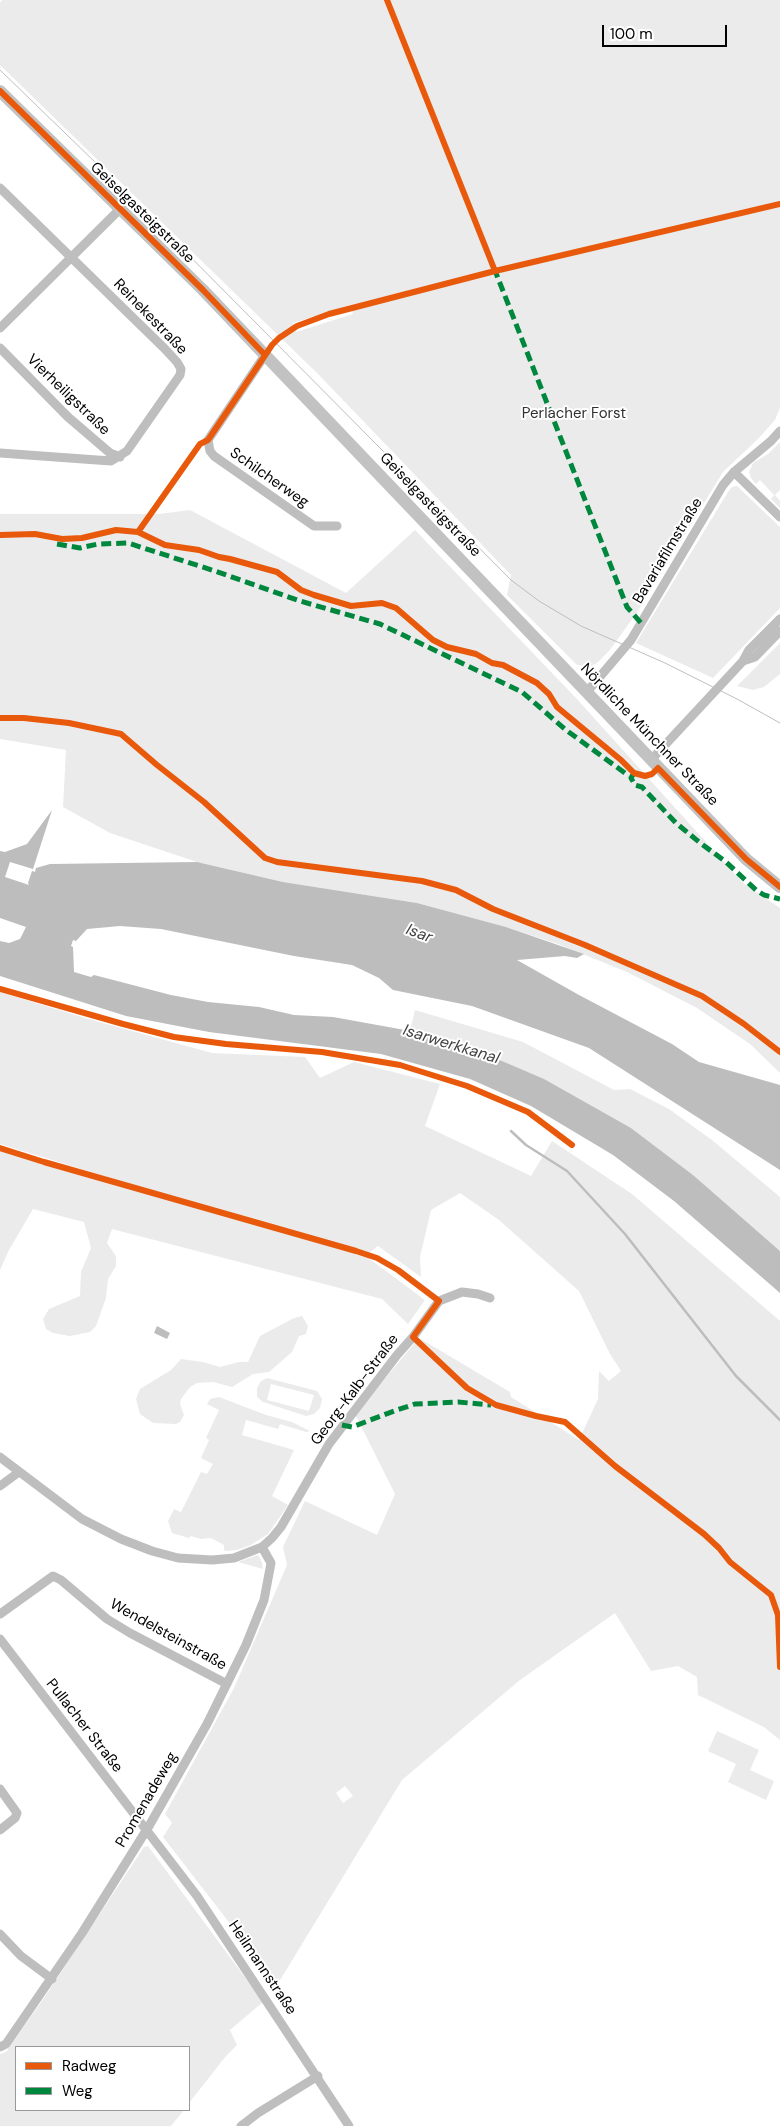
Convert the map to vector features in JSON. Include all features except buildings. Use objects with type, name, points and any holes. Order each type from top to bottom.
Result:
[{"type":"main road","name":"Geiselgasteigstraße","points":[[0,91],[203,290],[499,601]]},
{"type":"main road","name":"Nördliche Münchner Straße","points":[[499,601],[746,859],[780,887]]},
{"type":"street","name":"Reinekestraße","points":[[0,188],[164,348],[181,369],[180,375],[127,452],[120,457]]},
{"type":"street","points":[[0,328],[120,208]]},
{"type":"street","name":"Vierheiligstraße","points":[[0,348],[68,417],[110,453],[120,457]]},
{"type":"street","name":"Schilcherweg","points":[[265,355],[208,440],[210,451],[214,456],[314,526],[337,526]]},
{"type":"street","name":"Bavariafilmstraße","points":[[586,694],[631,640],[723,485],[734,472],[780,431]]},
{"type":"street","points":[[0,453],[101,462],[111,461],[120,457]]},
{"type":"street","points":[[734,472],[780,517]]},
{"type":"street","points":[[655,764],[743,661],[749,650],[780,619]]},
{"type":"street","points":[[743,661],[755,657],[780,631]]},
{"type":"street","name":"Georg-Kalb-Straße","points":[[0,1457],[82,1519],[120,1539],[152,1552],[178,1558],[212,1560],[234,1558],[262,1546],[281,1527],[333,1437],[413,1337],[439,1301],[462,1292],[490,1298]]},
{"type":"street","points":[[0,1486],[19,1472]]},
{"type":"street","name":"Promenadeweg","points":[[0,2047],[6,2044],[52,1979],[146,1829],[228,1684],[246,1645],[266,1591],[271,1563],[262,1546]]},
{"type":"street","name":"Wendelsteinstraße","points":[[0,1614],[53,1576],[61,1580],[107,1618],[130,1633],[228,1684]]},
{"type":"street","name":"Pullacher Straße","points":[[0,1640],[146,1829]]},
{"type":"street","points":[[0,1789],[17,1813],[15,1818],[0,1830]]},
{"type":"street","name":"Heilmannstraße","points":[[146,1829],[197,1896],[318,2076],[349,2126]]},
{"type":"street","points":[[0,1934],[21,1956],[52,1979]]},
{"type":"street","points":[[241,2126],[258,2113],[318,2076]]},
{"type":"green space","name":"Perlacher Forst","points":[[2,0],[780,0],[780,408],[775,420],[759,438],[723,472],[636,614],[609,651],[597,663],[589,667],[577,665],[507,595],[511,575],[319,375],[0,65],[0,3]],"holes":[[[350,305],[353,314],[296,332],[293,323]]]},
{"type":"green space","points":[[780,442],[780,490],[775,495],[780,501],[780,508],[771,499],[774,495],[760,480],[756,484],[749,472],[753,463],[768,454]]},
{"type":"green space","points":[[737,486],[780,527],[780,608],[713,678],[636,643],[728,492],[732,487]]},
{"type":"green space","points":[[190,510],[346,593],[415,530],[576,698],[743,883],[780,908],[780,1073],[750,1044],[697,1008],[627,972],[558,944],[506,927],[417,903],[283,882],[197,862],[110,833],[63,807],[66,750],[0,739],[0,514],[159,514]]},
{"type":"green space","points":[[780,643],[780,674],[764,687],[753,690],[737,686]]},
{"type":"green space","points":[[0,992],[212,1053],[305,1057],[320,1078],[354,1062],[440,1084],[425,1126],[531,1176],[552,1141],[632,1194],[780,1321],[780,1740],[764,1727],[698,1695],[697,1677],[678,1666],[651,1671],[615,1613],[520,1680],[402,1780],[274,1990],[245,1943],[163,1837],[172,1823],[165,1814],[234,1688],[287,1565],[283,1547],[305,1501],[377,1535],[395,1494],[355,1414],[419,1338],[510,1392],[511,1397],[579,1440],[598,1399],[599,1371],[609,1381],[621,1371],[610,1354],[579,1291],[499,1220],[460,1193],[431,1210],[420,1257],[421,1277],[378,1246],[369,1253],[130,1184],[0,1144]],"holes":[[[345,1786],[353,1796],[343,1803],[336,1793]]]},
{"type":"green space","points":[[415,1010],[523,1042],[614,1090],[630,1089],[669,1109],[712,1140],[780,1197],[780,1251],[693,1175],[631,1128],[543,1079],[481,1052],[410,1031]]},
{"type":"green space","points":[[0,1149],[43,1164],[367,1257],[425,1300],[408,1324],[382,1299],[112,1229],[107,1243],[116,1256],[116,1266],[108,1279],[106,1298],[96,1326],[90,1332],[70,1336],[53,1333],[46,1329],[43,1319],[49,1309],[80,1296],[81,1272],[91,1248],[84,1222],[33,1209],[9,1250],[0,1270]]},
{"type":"green space","points":[[302,1316],[308,1326],[306,1334],[299,1336],[292,1352],[269,1372],[253,1374],[232,1387],[213,1382],[197,1383],[190,1387],[181,1399],[180,1404],[184,1415],[180,1422],[176,1424],[153,1423],[140,1414],[136,1399],[140,1389],[171,1370],[181,1359],[220,1367],[239,1362],[248,1362],[260,1336],[294,1318]]},
{"type":"green space","points":[[267,1378],[317,1391],[322,1399],[320,1408],[314,1414],[306,1416],[263,1402],[257,1397],[257,1388],[261,1381]],"holes":[[[271,1384],[314,1395],[309,1411],[267,1400]]]},
{"type":"green space","points":[[219,1397],[266,1415],[292,1422],[310,1431],[306,1432],[280,1424],[278,1429],[246,1420],[242,1435],[294,1450],[272,1496],[288,1505],[268,1534],[251,1545],[227,1551],[224,1550],[224,1545],[211,1538],[201,1539],[191,1536],[189,1538],[172,1533],[168,1521],[174,1509],[181,1512],[201,1472],[207,1474],[213,1464],[201,1458],[209,1440],[206,1438],[219,1410],[207,1404],[210,1399]]},
{"type":"green space","points":[[258,1555],[263,1569],[238,1562]]},
{"type":"green space","points":[[717,1731],[759,1750],[750,1770],[774,1781],[766,1800],[728,1782],[736,1764],[708,1751]]},
{"type":"green space","points":[[148,1846],[263,2002],[230,2030],[237,2045],[190,2102],[190,2046],[15,2046],[15,2111],[183,2111],[171,2126],[0,2126],[0,2054],[6,2052],[44,1998],[144,1847]]},
{"type":"water","points":[[52,810],[33,869],[10,862],[5,877],[29,885],[32,871],[35,872],[36,868],[50,864],[197,862],[283,882],[417,903],[506,927],[584,954],[577,958],[565,956],[517,960],[672,1044],[699,1062],[780,1085],[780,1170],[589,1048],[472,1006],[393,990],[379,978],[352,965],[294,956],[161,929],[120,926],[87,929],[76,941],[73,940],[71,946],[73,947],[74,972],[91,977],[94,975],[171,995],[208,1002],[259,1007],[294,1015],[333,1017],[405,1030],[481,1052],[544,1079],[631,1128],[693,1175],[780,1251],[780,1293],[674,1201],[613,1155],[531,1106],[470,1079],[381,1054],[209,1032],[126,1016],[0,976],[0,941],[9,943],[20,939],[26,927],[0,918],[0,851],[5,852],[27,844]]},
{"type":"water","points":[[157,1326],[170,1333],[167,1339],[154,1333]]},
{"type":"waterway","points":[[511,1131],[526,1145],[567,1171],[625,1234],[736,1376],[780,1420]]},
{"type":"tram line","points":[[0,70],[130,196],[511,580],[539,601],[581,626],[665,663],[780,723]]},
{"type":"marked path","points":[[494,268],[627,607],[641,623]]},
{"type":"marked path","points":[[57,544],[80,548],[98,544],[128,543],[300,601],[380,624],[522,692],[566,730],[629,776]]},
{"type":"marked path","points":[[634,773],[631,778],[635,785],[642,787],[676,823],[726,862],[756,890],[764,895],[780,899]]},
{"type":"marked path","points":[[342,1425],[352,1427],[415,1404],[458,1402],[491,1405]]},
{"type":"cycle path","points":[[387,0],[495,271]]},
{"type":"cycle path","points":[[0,91],[203,290],[265,355]]},
{"type":"cycle path","points":[[138,532],[200,444],[208,440],[272,345],[297,326],[329,314],[495,271],[780,204]]},
{"type":"cycle path","points":[[0,535],[35,534],[62,539],[82,538],[116,530],[138,532],[165,545],[199,550],[277,572],[301,590],[351,606],[382,603],[396,608],[433,640],[447,647],[476,654],[492,663],[503,665],[537,683],[549,694],[557,707],[634,773],[645,776],[652,774],[658,768],[746,859],[780,887]]},
{"type":"cycle path","points":[[0,718],[24,718],[69,723],[121,734],[204,802],[265,858],[277,862],[422,881],[456,890],[493,909],[585,945],[702,996],[744,1024],[780,1052]]},
{"type":"cycle path","points":[[0,989],[174,1037],[226,1044],[322,1052],[400,1065],[467,1086],[528,1112],[572,1145]]},
{"type":"cycle path","points":[[0,1148],[356,1251],[377,1258],[398,1270],[439,1301],[413,1337],[467,1388],[496,1405],[565,1422],[615,1466],[704,1534],[730,1562],[771,1595],[778,1615],[780,1667]]},
{"type":"water label","name":"Isar","points":[[419,934]]},
{"type":"water label","name":"Isarwerkkanal","points":[[451,1045]]}]
